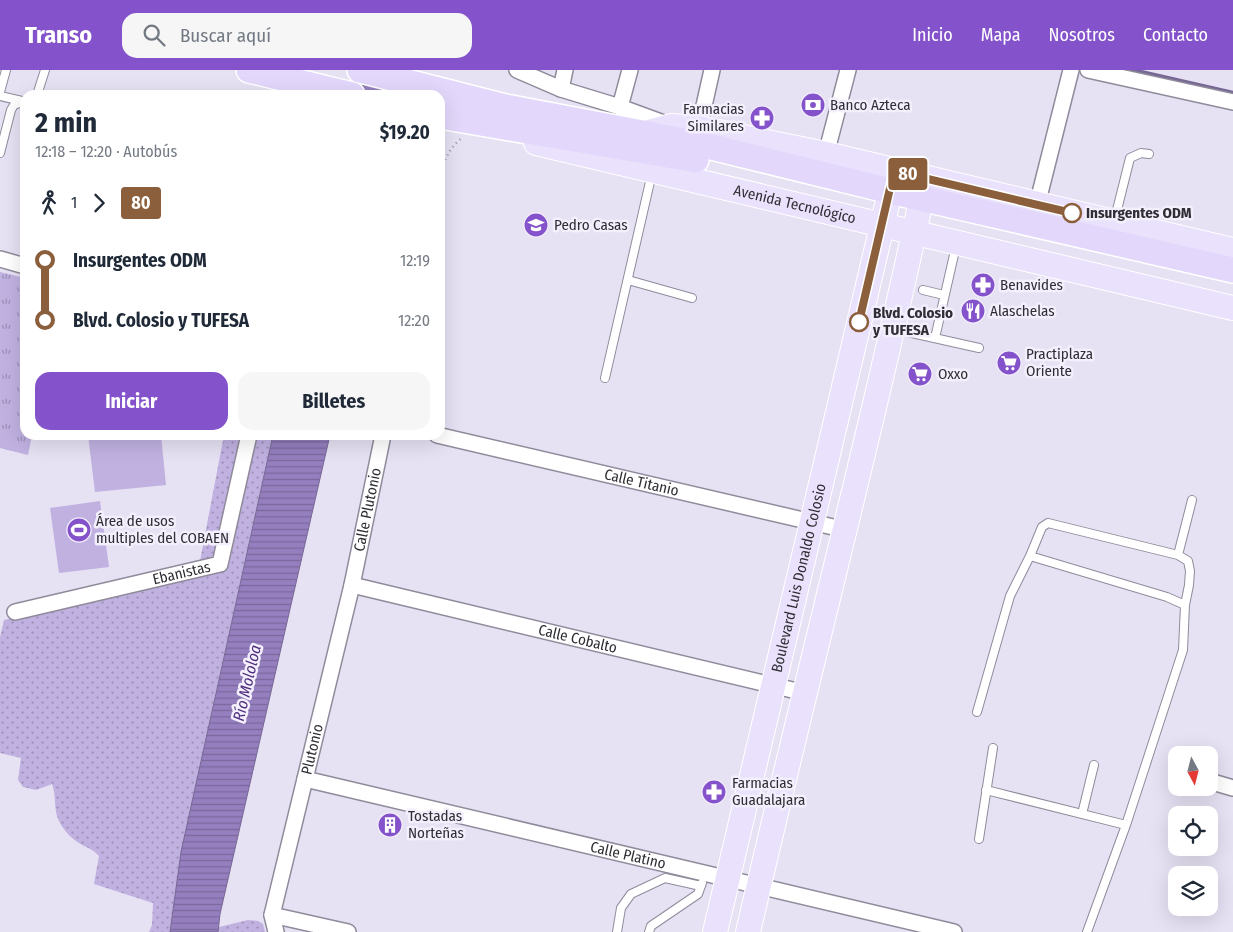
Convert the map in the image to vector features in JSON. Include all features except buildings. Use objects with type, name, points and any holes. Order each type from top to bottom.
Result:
[{"type":"highway","points":[[249,70],[332,90]]},
{"type":"highway","name":"Avenida Tecnológico","points":[[360,70],[440,90]]},
{"type":"highway","name":"Avenida Tecnológico","points":[[445,91],[506,106],[695,143],[888,198],[1233,286]]},
{"type":"highway","name":"Avenida Tecnológico","points":[[445,117],[594,144],[692,159],[888,198]]},
{"type":"highway","name":"Avenida Tecnológico","points":[[920,206],[1233,270]]},
{"type":"main road","name":"Avenida Tecnológico","points":[[476,122],[504,135],[652,171],[888,198],[920,206],[1037,205],[1233,250]]},
{"type":"main road","name":"Avenida Tecnológico","points":[[644,133],[671,126],[698,128],[826,154],[888,198]]},
{"type":"main road","name":"Boulevard Luis Donaldo Colosio","points":[[715,932],[711,880],[772,684],[812,523],[888,198]]},
{"type":"main road","name":"Avenida Tecnológico","points":[[920,206],[957,242],[1233,308]]},
{"type":"main road","points":[[748,932],[846,530],[920,206]]},
{"type":"main road","points":[[840,400],[874,409]]},
{"type":"street","points":[[517,70],[561,89],[620,107],[671,126]]},
{"type":"street","points":[[561,89],[565,70]]},
{"type":"street","points":[[620,107],[630,70]]},
{"type":"street","points":[[698,128],[712,70]]},
{"type":"street","points":[[826,154],[848,70]]},
{"type":"street","points":[[1037,205],[1070,70]]},
{"type":"street","points":[[1088,70],[1233,102]]},
{"type":"street","points":[[0,259],[20,265]]},
{"type":"street","name":"Calle Titanio","points":[[445,437],[846,530]]},
{"type":"street","name":"Ebanistas","points":[[15,612],[220,564],[248,440]]},
{"type":"street","name":"Calle Plutonio","points":[[352,585],[381,440]]},
{"type":"street","name":"Calle Cobalto","points":[[352,585],[805,693]]},
{"type":"street","name":"Plutonio","points":[[272,915],[352,585]]},
{"type":"street","name":"Calle Platino","points":[[305,779],[711,880],[759,887],[954,932]]},
{"type":"street","points":[[1218,784],[1233,788]]},
{"type":"street","points":[[276,932],[272,915],[348,932]]},
{"type":"lane","points":[[0,92],[6,70]]},
{"type":"lane","points":[[39,90],[45,70]]},
{"type":"lane","points":[[0,96],[20,100]]},
{"type":"lane","points":[[0,153],[11,110],[14,105],[20,103]]},
{"type":"lane","points":[[1114,223],[1130,158],[1141,153],[1150,154]]},
{"type":"lane","points":[[605,378],[652,171]]},
{"type":"lane","points":[[935,338],[957,242]]},
{"type":"lane","points":[[628,280],[692,298]]},
{"type":"lane","points":[[923,290],[944,295]]},
{"type":"lane","points":[[892,329],[979,348]]},
{"type":"lane","points":[[1178,555],[1192,500]]},
{"type":"lane","points":[[977,712],[1010,596],[1042,527],[1048,523],[1178,555],[1188,562],[1190,571],[1184,605],[1185,635],[1183,650],[1126,825],[1087,932]]},
{"type":"lane","points":[[1030,556],[1158,594],[1184,605]]},
{"type":"lane","points":[[979,839],[993,748]]},
{"type":"lane","points":[[1082,814],[1094,765]]},
{"type":"lane","points":[[986,790],[1126,825]]},
{"type":"lane","points":[[617,932],[621,908],[631,894],[665,878],[711,880]]},
{"type":"lane","points":[[649,932],[651,926],[698,894],[711,880]]},
{"type":"green space","points":[[0,272],[20,277],[20,440],[31,440],[28,455],[0,448]]},
{"type":"green space","points":[[89,440],[162,440],[166,485],[95,492]]},
{"type":"green space","points":[[223,440],[245,440],[220,557],[200,561]]},
{"type":"green space","points":[[249,440],[272,440],[215,696],[174,903],[170,932],[149,932],[152,925],[153,903],[94,884],[99,856],[76,841],[63,828],[57,816],[52,784],[36,790],[23,787],[18,780],[21,758],[0,753],[0,637],[4,620],[216,570]]},
{"type":"green space","name":"Área de usos multiples del COBAEN","points":[[100,501],[109,567],[59,573],[50,508]]},
{"type":"green space","points":[[248,920],[258,921],[263,924],[265,932],[218,932],[219,927]]},
{"type":"water","points":[[353,70],[403,70],[404,90],[357,90],[353,80]]},
{"type":"water","name":"Río Mololoa","points":[[272,440],[329,440],[220,914],[218,932],[170,932],[181,852]]},
{"type":"waterway","points":[[1132,70],[1233,93]]},
{"type":"bus line","name":"80","points":[[859,322],[894,171],[1072,213]]},
{"type":"place","name":"Banco Azteca","points":[[813,105]]},
{"type":"place","name":"Farmacias Similares","points":[[762,118]]},
{"type":"place","name":"Insurgentes ODM","points":[[1072,213]]},
{"type":"place","name":"Pedro Casas","points":[[536,225]]},
{"type":"place","name":"Benavides","points":[[983,285]]},
{"type":"place","name":"Alaschelas","points":[[973,311]]},
{"type":"place","name":"Blvd. Colosio y TUFESA","points":[[859,322]]},
{"type":"place","name":"Practiplaza Oriente","points":[[1009,363]]},
{"type":"place","name":"Oxxo","points":[[920,374]]},
{"type":"place","name":"Área de usos multiples del COBAEN","points":[[79,530]]},
{"type":"place","name":"Farmacias Guadalajara","points":[[714,792]]},
{"type":"place","name":"Tostadas Norteñas","points":[[390,825]]}]
